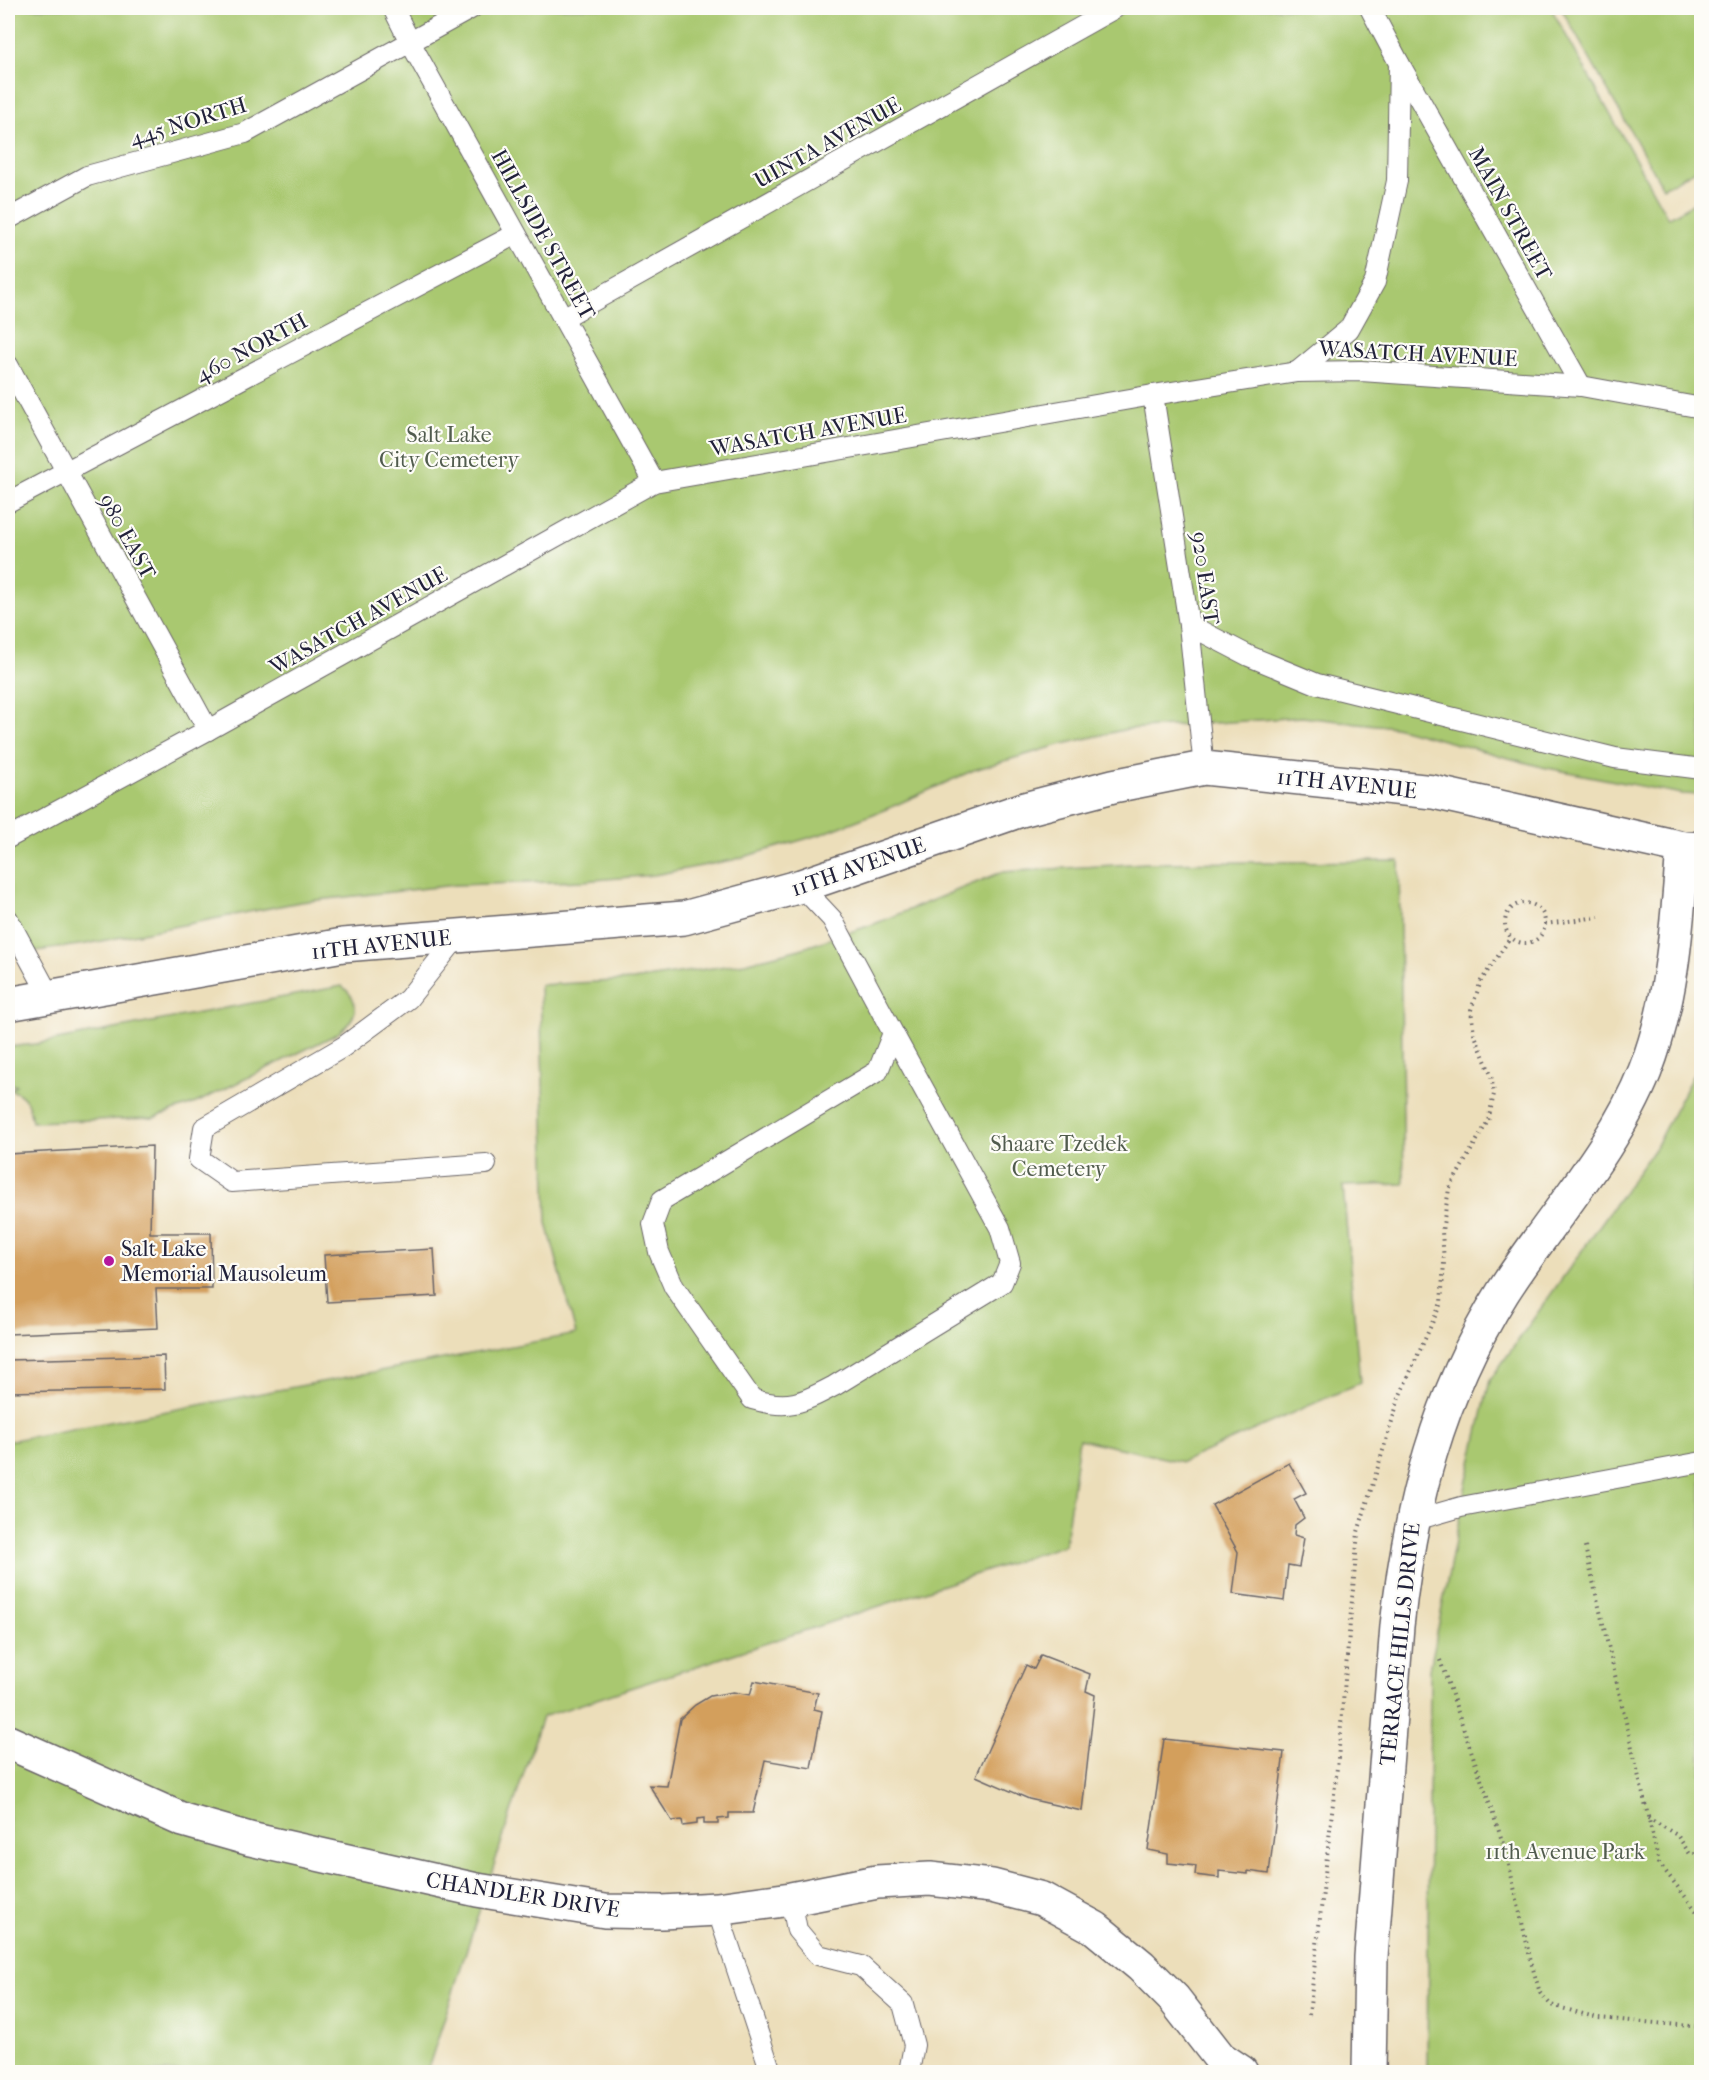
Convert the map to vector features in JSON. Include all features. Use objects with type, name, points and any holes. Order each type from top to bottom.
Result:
[{"type":"street","name":"11TH AVENUE","points":[[8,1004],[343,945],[684,918],[801,886],[1021,810],[1113,786],[1204,768],[1434,792],[1692,848]]},
{"type":"street","name":"TERRACE HILLS DRIVE","points":[[1369,2073],[1371,1957],[1391,1695],[1403,1573],[1424,1470],[1440,1420],[1459,1374],[1480,1333],[1503,1292],[1610,1137],[1645,1071],[1669,990],[1677,927],[1692,848]]},
{"type":"street","name":"CHANDLER DRIVE","points":[[8,1742],[183,1820],[250,1839],[477,1890],[595,1909],[662,1912],[717,1909],[791,1899],[877,1882],[930,1879],[992,1886],[1042,1899],[1095,1928],[1141,1966],[1174,2000],[1220,2058],[1241,2073]]},
{"type":"lane","name":"HILLSIDE STREET","points":[[393,8],[654,482]]},
{"type":"lane","name":"445 NORTH","points":[[8,219],[87,176],[245,133],[472,8]]},
{"type":"lane","name":"UINTA AVENUE","points":[[563,318],[1115,8]]},
{"type":"lane","name":"MAIN STREET","points":[[1370,8],[1398,63],[1581,386]]},
{"type":"lane","name":"MAIN STREET","points":[[1297,372],[1349,329],[1375,282],[1397,181],[1398,63]]},
{"type":"lane","name":"460 NORTH","points":[[8,502],[516,234]]},
{"type":"lane","name":"980 EAST","points":[[8,365],[208,730]]},
{"type":"lane","name":"WASATCH AVENUE","points":[[8,838],[208,730],[654,482],[1297,372],[1361,371],[1581,386],[1701,408]]},
{"type":"lane","name":"920 EAST","points":[[1154,395],[1189,625],[1204,768]]},
{"type":"lane","points":[[1189,625],[1249,656],[1317,684],[1616,759],[1701,769]]},
{"type":"lane","points":[[801,886],[832,919],[999,1228],[1010,1263],[1002,1283],[811,1399],[788,1405],[770,1405],[752,1399],[674,1287],[659,1252],[653,1224],[662,1200],[878,1071],[893,1033]]},
{"type":"lane","points":[[8,919],[50,997]]},
{"type":"lane","points":[[458,936],[408,999],[344,1047],[204,1128],[200,1159],[232,1182],[486,1164]]},
{"type":"lane","points":[[1412,1521],[1461,1507],[1701,1462]]},
{"type":"lane","points":[[791,1899],[797,1930],[818,1955],[861,1966],[903,2004],[914,2045],[909,2073]]},
{"type":"lane","points":[[717,1909],[771,2073]]},
{"type":"path","points":[[1524,903],[1537,907],[1544,917],[1545,924],[1536,940],[1523,943],[1511,937],[1506,920],[1512,908],[1524,903]]},
{"type":"path","points":[[1545,924],[1599,917]]},
{"type":"path","points":[[1585,1546],[1659,1863],[1701,1918]]},
{"type":"path","points":[[1440,1660],[1506,1852],[1540,1993],[1551,2006],[1598,2018],[1701,2027]]},
{"type":"path","points":[[1648,1818],[1677,1835],[1690,1854],[1701,1854]]},
{"type":"green space","name":"Salt Lake City Cemetery","points":[[8,8],[1551,8],[1668,218],[1701,199],[1701,795],[1682,794],[1542,767],[1395,727],[1302,717],[1127,729],[1059,745],[974,770],[889,808],[819,835],[733,860],[654,875],[583,881],[455,885],[300,902],[86,944],[8,955]]},
{"type":"green space","points":[[1561,8],[1701,8],[1701,167],[1663,188]]},
{"type":"green space","name":"Shaare Tzedek Cemetery","points":[[1399,861],[1404,1184],[1343,1186],[1360,1383],[1182,1462],[1079,1439],[1065,1545],[542,1717],[427,2072],[8,2072],[8,1441],[576,1334],[547,1223],[540,985],[633,980],[745,963],[800,949],[874,924],[1002,872],[1146,863]]},
{"type":"green space","points":[[342,986],[353,999],[355,1011],[349,1023],[337,1034],[196,1103],[153,1118],[32,1122],[27,1102],[21,1095],[11,1090],[16,1085],[8,1084],[8,1047],[36,1044]]},
{"type":"green space","name":"11th Avenue Park","points":[[1701,1036],[1701,2072],[1427,2072],[1430,1669],[1465,1489],[1490,1380],[1654,1149],[1698,1065]]},
{"type":"building","name":"Salt Lake Memorial Mausoleum","points":[[152,1146],[150,1233],[211,1233],[212,1289],[156,1289],[158,1328],[8,1334],[8,1154]]},
{"type":"building","points":[[434,1249],[437,1296],[327,1302],[324,1255]]},
{"type":"building","points":[[164,1356],[165,1389],[8,1392],[8,1360]]},
{"type":"building","points":[[1289,1463],[1306,1493],[1294,1499],[1304,1518],[1295,1525],[1294,1535],[1304,1538],[1299,1567],[1288,1565],[1284,1601],[1233,1594],[1238,1552],[1212,1505]]},
{"type":"building","points":[[1041,1655],[1090,1674],[1086,1691],[1095,1695],[1082,1811],[1029,1799],[976,1776],[1026,1665],[1034,1669]]},
{"type":"building","points":[[754,1681],[818,1693],[814,1709],[822,1711],[811,1768],[765,1760],[753,1813],[729,1813],[729,1818],[718,1819],[718,1824],[704,1824],[704,1818],[697,1819],[697,1824],[683,1826],[682,1820],[672,1821],[649,1785],[667,1786],[680,1719],[695,1705],[710,1696],[733,1692],[750,1695]]},
{"type":"building","points":[[1164,1739],[1284,1752],[1269,1874],[1219,1871],[1219,1878],[1195,1875],[1196,1866],[1168,1863],[1168,1854],[1148,1850]]},
{"type":"place","name":"Salt Lake Memorial Mausoleum","points":[[109,1261]]}]
